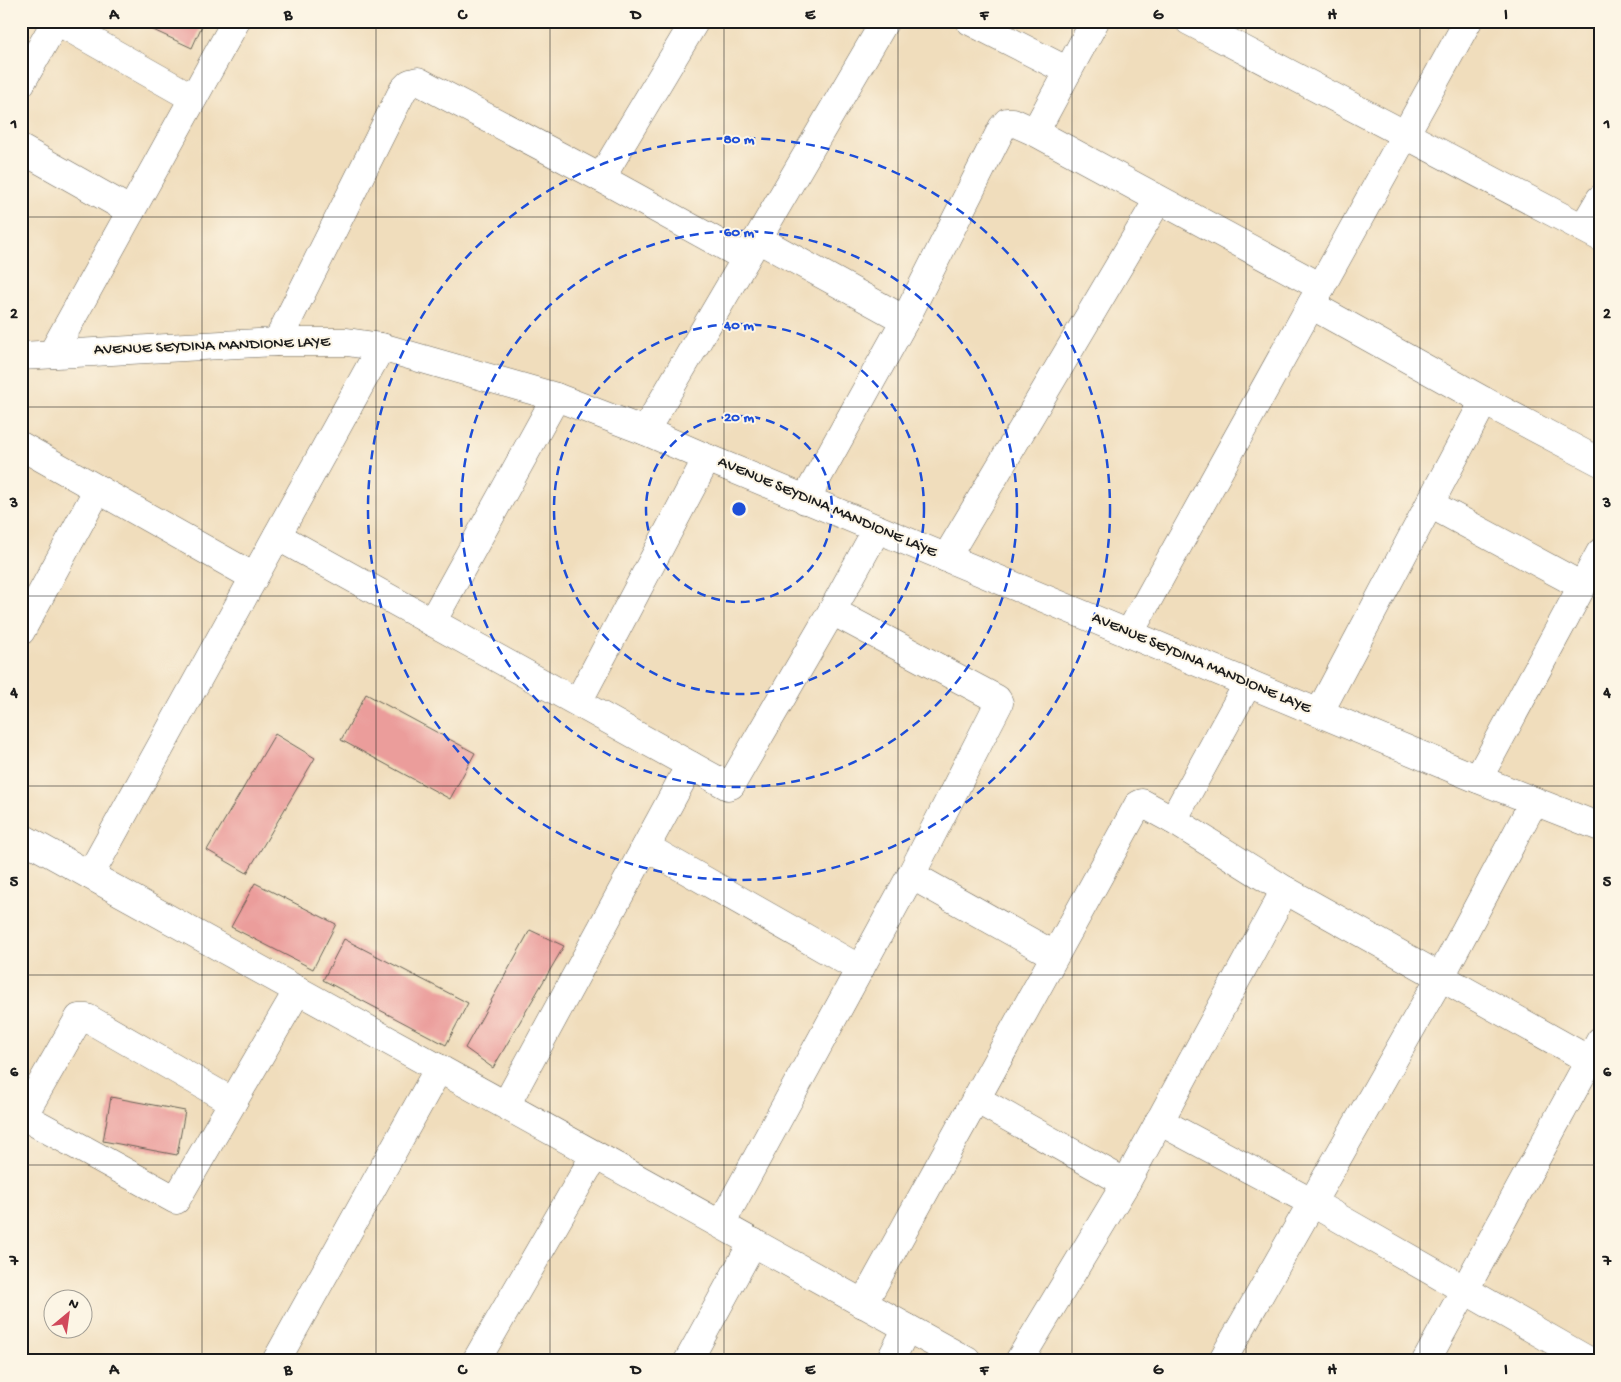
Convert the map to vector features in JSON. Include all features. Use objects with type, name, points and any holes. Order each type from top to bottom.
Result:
[{"type":"street","points":[[21,83],[57,21],[193,98]]},
{"type":"street","points":[[30,354],[131,211],[236,21]]},
{"type":"street","points":[[601,178],[696,21]]},
{"type":"street","points":[[645,431],[885,21]]},
{"type":"street","points":[[970,21],[1068,71]]},
{"type":"street","points":[[1035,132],[1095,21]]},
{"type":"street","points":[[1189,21],[1592,233],[1600,199]]},
{"type":"street","points":[[1129,634],[1468,21]]},
{"type":"street","points":[[277,342],[403,90],[410,83],[418,81],[601,178],[905,320]]},
{"type":"street","points":[[805,500],[905,320],[1002,128],[1007,122],[1013,122],[1035,132],[1158,200],[1484,401],[1600,462]]},
{"type":"street","points":[[21,149],[131,211]]},
{"type":"street","points":[[946,558],[1158,200]]},
{"type":"street","name":"AVENUE SEYDINA MANDIONE LAYE","points":[[30,354],[277,342],[346,342],[381,347],[556,397],[645,431],[805,500],[1478,779],[1600,827]]},
{"type":"street","points":[[90,875],[381,347]]},
{"type":"street","points":[[432,622],[556,397]]},
{"type":"street","points":[[1319,713],[1484,401]]},
{"type":"street","points":[[21,446],[254,577]]},
{"type":"street","points":[[578,702],[706,458]]},
{"type":"street","points":[[21,631],[31,592],[98,489]]},
{"type":"street","points":[[1430,504],[1582,586]]},
{"type":"street","points":[[277,536],[728,786],[731,785],[832,611],[877,529]]},
{"type":"street","points":[[1478,779],[1600,553]]},
{"type":"street","points":[[721,1224],[911,875],[999,703],[997,698],[832,611]]},
{"type":"street","points":[[1173,820],[1248,683]]},
{"type":"street","points":[[506,1105],[690,765]]},
{"type":"street","points":[[1222,1361],[1441,976],[1534,802]]},
{"type":"street","points":[[863,1304],[1054,955],[1138,805],[1142,803],[1173,820],[1285,890],[1441,976],[1594,1050],[1426,1361]]},
{"type":"street","points":[[21,837],[967,1361]]},
{"type":"street","points":[[646,847],[860,969]]},
{"type":"street","points":[[911,875],[1054,955]]},
{"type":"street","points":[[1019,1361],[1126,1183],[1285,890]]},
{"type":"street","points":[[233,1102],[83,1017],[79,1018],[24,1105],[176,1200],[233,1102],[298,990]]},
{"type":"street","points":[[276,1361],[439,1068]]},
{"type":"street","points":[[976,1099],[1126,1183]]},
{"type":"street","points":[[1160,1120],[1465,1288],[1588,1361]]},
{"type":"street","points":[[476,1361],[595,1155]]},
{"type":"street","points":[[688,1361],[753,1242]]},
{"type":"street","points":[[890,1361],[907,1328]]},
{"type":"building","points":[[134,21],[204,21],[192,48]]},
{"type":"building","points":[[366,694],[475,753],[450,799],[341,740]]},
{"type":"building","points":[[275,734],[315,758],[247,873],[207,850]]},
{"type":"building","points":[[255,883],[336,924],[313,969],[231,927]]},
{"type":"building","points":[[530,930],[564,946],[493,1068],[465,1048]]},
{"type":"building","points":[[344,939],[468,1003],[446,1045],[323,980]]},
{"type":"building","points":[[111,1097],[185,1111],[177,1155],[103,1141]]}]
